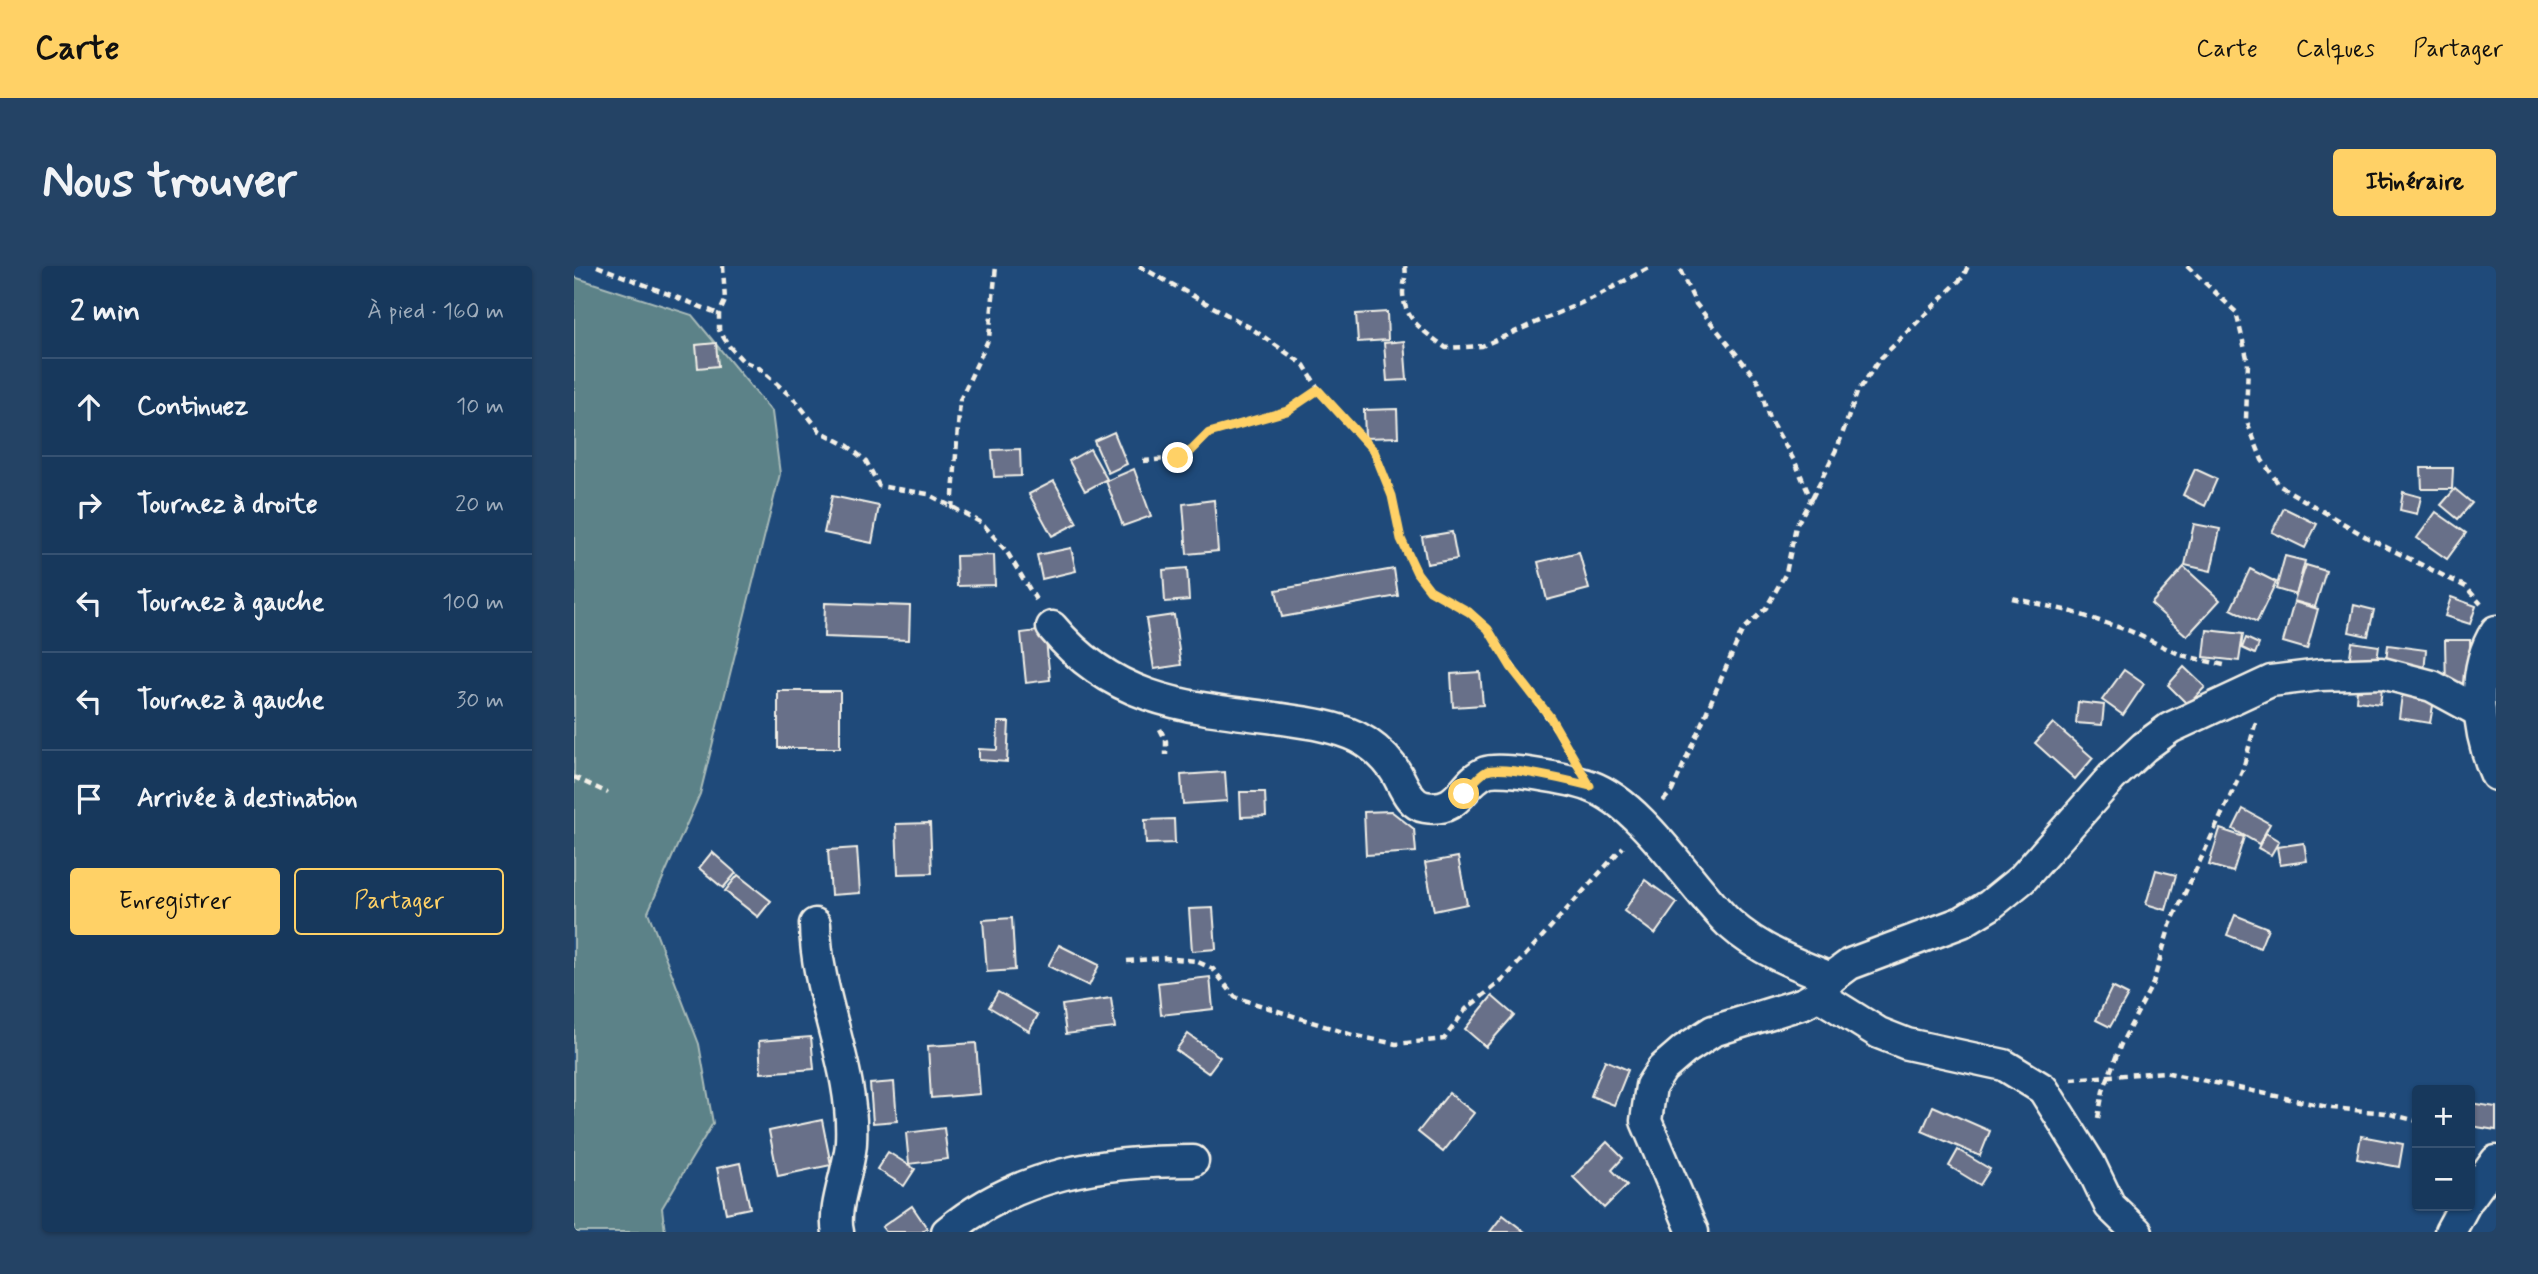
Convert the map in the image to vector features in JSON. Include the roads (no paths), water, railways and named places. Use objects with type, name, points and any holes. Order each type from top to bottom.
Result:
[{"type":"street","points":[[2492,622],[2483,657],[2480,712],[2496,775]]},
{"type":"street","points":[[1052,627],[1083,661],[1131,690],[1168,703],[1312,723],[1357,737],[1382,754],[1411,800],[1421,807],[1447,806],[1464,794],[1479,776],[1495,770],[1560,778],[1590,786],[1608,796],[1642,825],[1744,936],[1825,986],[1879,1033],[1898,1041],[2004,1065],[2043,1089],[2090,1164],[2110,1206],[2137,1232]]},
{"type":"street","points":[[1693,1232],[1648,1128],[1647,1104],[1651,1086],[1662,1069],[1684,1050],[1713,1031],[1804,1003],[1865,956],[1962,922],[1990,905],[2022,879],[2112,777],[2144,747],[2190,717],[2271,681],[2382,673],[2432,686],[2480,712]]},
{"type":"street","points":[[815,924],[816,953],[822,986],[846,1081],[851,1113],[849,1166],[837,1211],[838,1232]]},
{"type":"street","points":[[947,1232],[991,1200],[1055,1175],[1110,1165],[1193,1161]]},
{"type":"street","points":[[2475,1190],[2496,1161]]},
{"type":"street","points":[[2450,1232],[2460,1211]]}]
